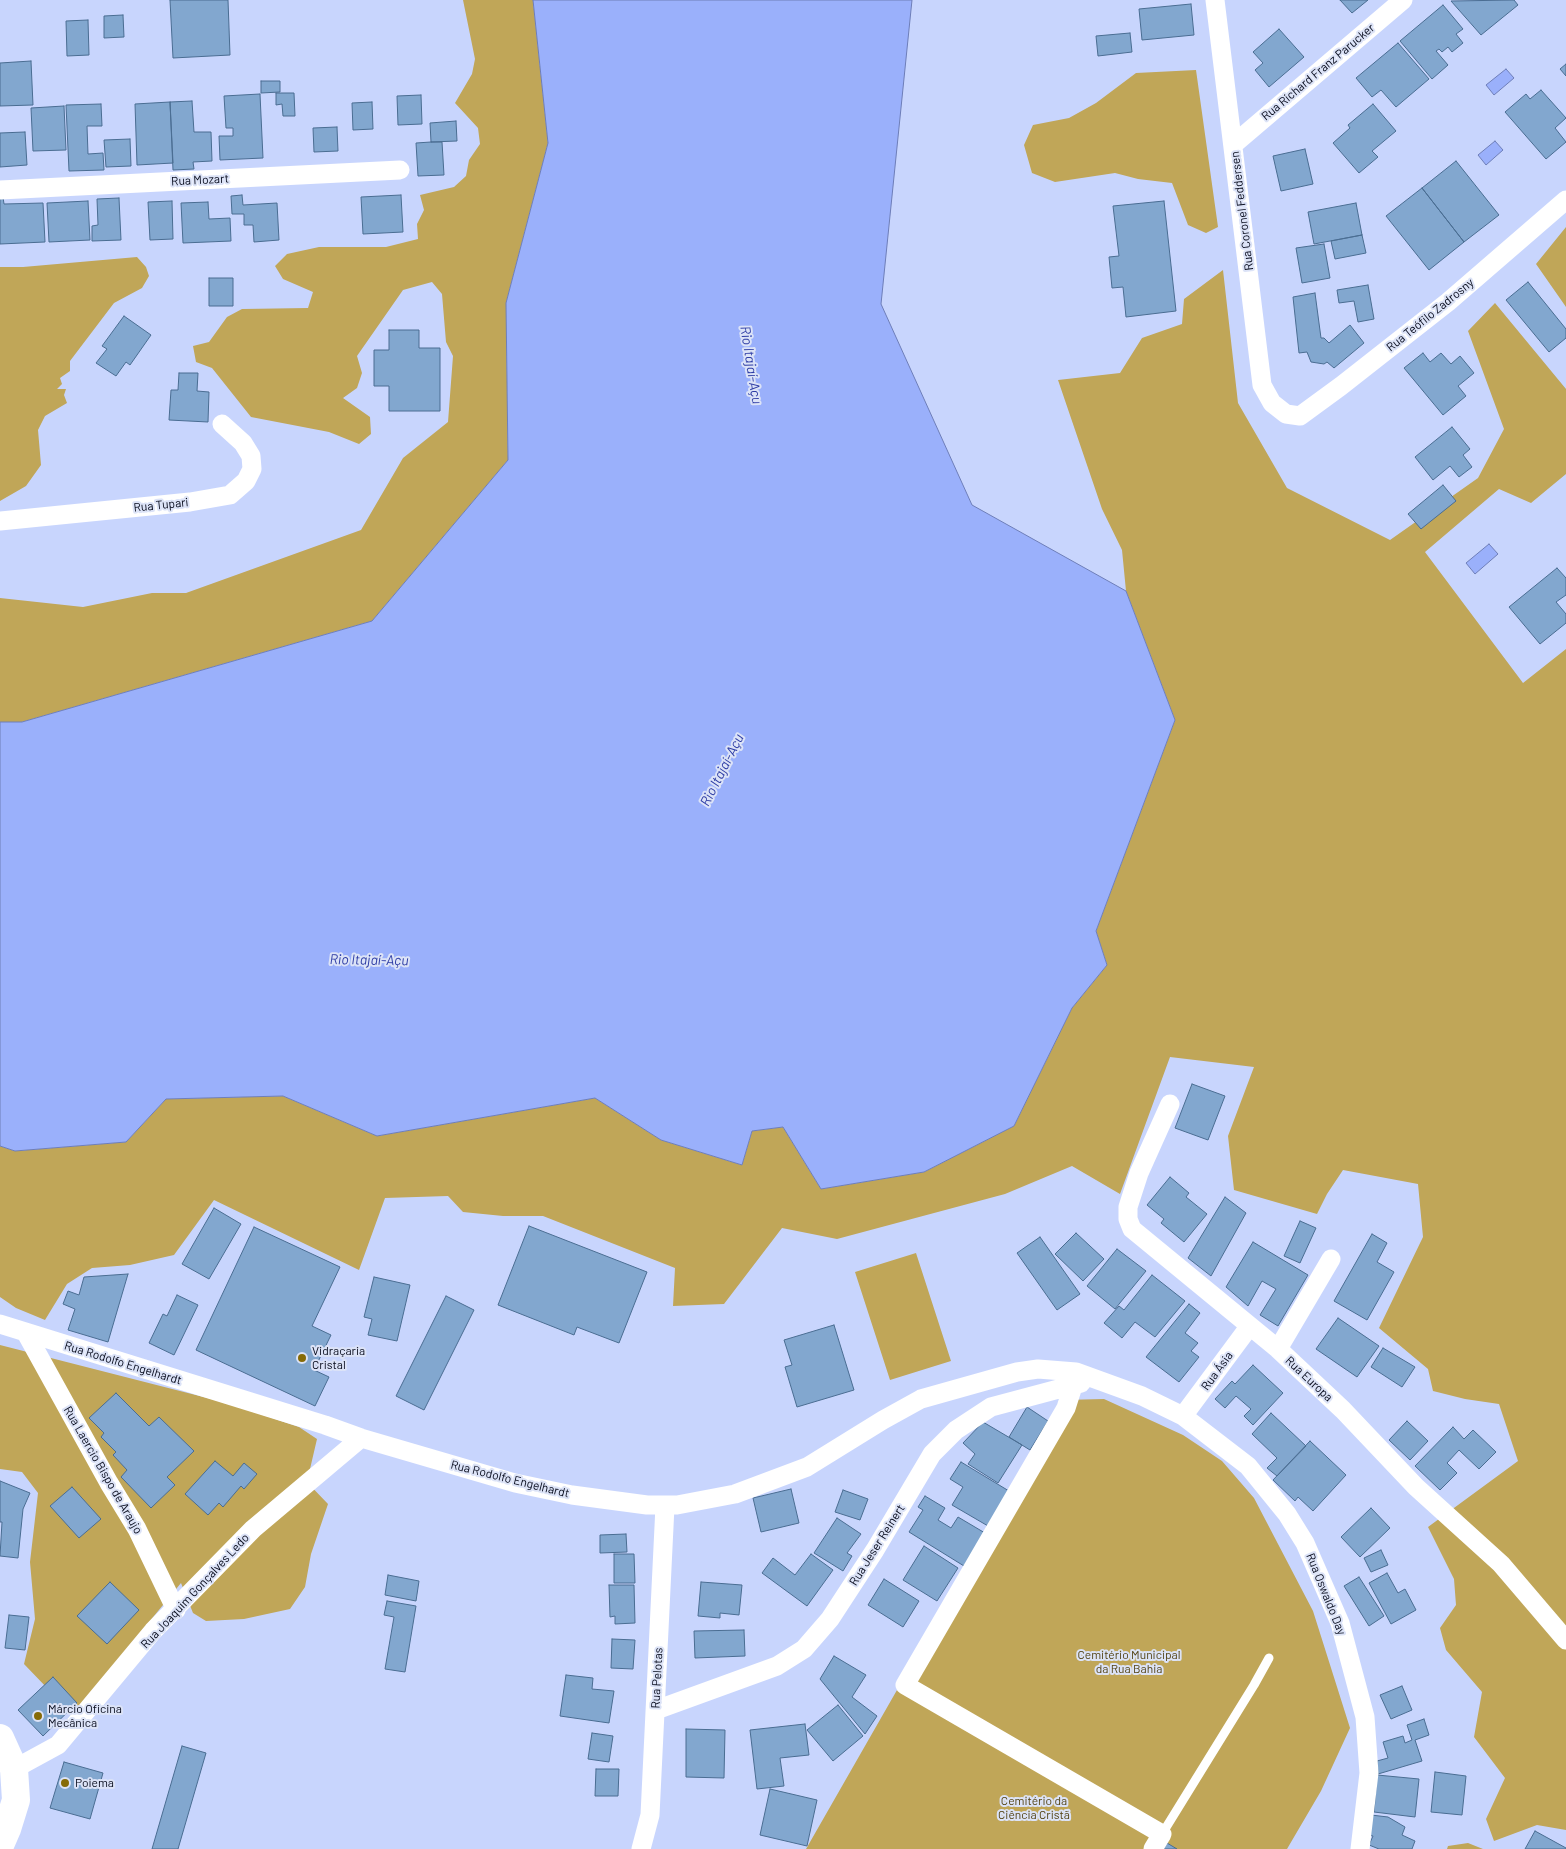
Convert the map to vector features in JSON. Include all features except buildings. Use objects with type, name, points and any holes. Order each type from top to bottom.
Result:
[{"type":"main road","points":[[0,1738],[5,1774],[16,1800],[8,1829],[0,1845]]},
{"type":"street","name":"Rua Coronel Feddersen","points":[[1215,0],[1262,385],[1272,403],[1286,414]]},
{"type":"street","name":"Rua Richard Franz Parucker","points":[[1234,144],[1403,0]]},
{"type":"street","name":"Rua Mozart","points":[[0,190],[400,170]]},
{"type":"street","name":"Rua Teófilo Zadrosny","points":[[1286,414],[1300,416],[1341,386],[1448,302],[1566,200]]},
{"type":"street","name":"Rua Tupari","points":[[0,520],[190,502],[230,495],[246,481],[252,469],[251,456],[243,442],[222,424]]},
{"type":"street","name":"Rua Europa","points":[[1170,1104],[1140,1173],[1128,1207],[1128,1219],[1132,1229],[1278,1350],[1343,1410],[1416,1487],[1501,1564],[1566,1640]]},
{"type":"street","points":[[1278,1350],[1331,1259]]},
{"type":"street","name":"Rua Rodolfo Engelhardt","points":[[0,1324],[325,1425],[361,1438],[534,1487],[572,1495],[647,1505],[677,1505],[735,1494],[807,1466],[921,1399],[1017,1372],[1038,1369],[1067,1370],[1093,1377],[1142,1396],[1183,1416]]},
{"type":"street","name":"Rua Ásia","points":[[1183,1416],[1250,1327]]},
{"type":"street","name":"Rua Laercio Bispo de Araujo","points":[[26,1333],[105,1475],[138,1529],[176,1610]]},
{"type":"street","name":"Rua Jeser Reinert","points":[[656,1710],[777,1666],[804,1649],[830,1619],[875,1550],[932,1454],[956,1430],[991,1407],[1073,1386],[1093,1377]]},
{"type":"street","points":[[1073,1386],[1066,1408],[905,1684],[1157,1842]]},
{"type":"street","name":"Rua Oswaldo Day","points":[[1183,1416],[1248,1466],[1287,1514],[1305,1543],[1340,1623],[1365,1718],[1368,1745],[1370,1773],[1360,1849]]},
{"type":"street","name":"Rua Joaquim Gonçalves Ledo","points":[[5,1774],[58,1745],[153,1631],[176,1610],[253,1529],[361,1438]]},
{"type":"street","name":"Rua Pelotas","points":[[641,1849],[650,1815],[665,1506]]},
{"type":"lane","points":[[1157,1842],[1269,1658]]},
{"type":"green space","points":[[463,0],[533,0],[548,143],[506,303],[508,460],[372,621],[22,722],[0,722],[0,598],[83,607],[152,593],[186,593],[361,530],[403,458],[448,422],[453,356],[446,342],[442,294],[432,282],[403,290],[357,356],[362,373],[357,388],[343,398],[370,417],[371,434],[359,444],[329,432],[251,417],[212,368],[196,362],[193,346],[209,342],[227,317],[242,309],[308,308],[313,292],[283,279],[275,266],[287,254],[319,247],[386,247],[418,239],[417,224],[424,210],[420,195],[454,187],[466,176],[469,160],[480,144],[478,128],[455,103],[472,74],[475,59]]},
{"type":"green space","points":[[1196,70],[1218,227],[1206,233],[1188,225],[1172,183],[1138,179],[1115,173],[1055,182],[1032,173],[1024,145],[1033,125],[1069,118],[1096,103],[1136,73]]},
{"type":"green space","points":[[1566,227],[1566,307],[1536,264]]},
{"type":"green space","points":[[137,257],[146,267],[149,276],[142,288],[114,303],[70,361],[70,371],[60,378],[62,384],[57,389],[66,389],[64,395],[67,403],[45,416],[38,430],[41,465],[26,486],[0,501],[0,267],[23,267]]},
{"type":"green space","points":[[1223,270],[1238,403],[1287,488],[1390,540],[1478,478],[1504,429],[1468,331],[1495,303],[1566,389],[1566,474],[1531,503],[1499,489],[1425,552],[1523,683],[1566,649],[1566,1830],[1537,1825],[1494,1841],[1486,1819],[1505,1778],[1474,1737],[1482,1692],[1446,1650],[1440,1628],[1456,1605],[1454,1579],[1428,1527],[1518,1461],[1499,1404],[1465,1399],[1433,1391],[1428,1369],[1379,1328],[1423,1237],[1418,1184],[1343,1170],[1327,1194],[1317,1214],[1234,1190],[1228,1136],[1254,1067],[1170,1057],[1120,1194],[1072,1166],[1005,1194],[837,1239],[782,1228],[724,1304],[673,1306],[675,1268],[543,1216],[503,1216],[463,1212],[448,1196],[385,1198],[359,1270],[214,1200],[174,1255],[130,1265],[92,1268],[67,1284],[45,1320],[16,1308],[0,1297],[0,1146],[15,1151],[126,1142],[166,1099],[283,1096],[377,1136],[595,1098],[661,1140],[742,1165],[752,1131],[783,1127],[821,1189],[924,1172],[1014,1126],[1072,1008],[1107,965],[1096,931],[1175,720],[1126,591],[1122,550],[1102,509],[1058,380],[1120,373],[1142,338],[1182,324],[1184,299]]},
{"type":"green space","points":[[916,1253],[951,1361],[890,1380],[855,1272]]},
{"type":"green space","points":[[0,1345],[227,1403],[299,1427],[317,1439],[310,1469],[304,1479],[328,1504],[311,1554],[305,1587],[290,1609],[244,1619],[206,1621],[193,1613],[181,1583],[73,1715],[24,1664],[35,1619],[30,1562],[38,1493],[22,1472],[0,1469]]},
{"type":"green space","name":"Cemitério Municipal da Rua Bahia","points":[[1104,1399],[1183,1435],[1222,1461],[1254,1498],[1313,1611],[1350,1728],[1321,1791],[1287,1849],[806,1849],[1063,1400]]},
{"type":"green space","points":[[1468,1843],[1483,1849],[1447,1849],[1448,1846]]},
{"type":"water","name":"Rio Itajaí-Açu","points":[[533,0],[912,0],[881,304],[972,505],[1126,591],[1175,720],[1096,931],[1107,965],[1072,1008],[1014,1126],[924,1172],[821,1189],[783,1127],[752,1131],[742,1165],[661,1140],[595,1098],[377,1136],[283,1096],[166,1099],[126,1142],[15,1151],[0,1146],[0,722],[22,722],[372,621],[508,460],[506,303],[548,143]]},
{"type":"water","points":[[1506,69],[1514,78],[1494,95],[1486,85]]},
{"type":"water","points":[[1495,141],[1503,150],[1486,165],[1478,155]]},
{"type":"water","points":[[1489,544],[1498,554],[1475,574],[1466,563]]},
{"type":"place","name":"Vidraçaria Cristal","points":[[302,1358]]},
{"type":"place","name":"Márcio Oficina Mecânica","points":[[38,1716]]},
{"type":"place","name":"Poiema","points":[[65,1783]]},
{"type":"park label","name":"Cemitério da Ciência Cristã","points":[[1034,1808]]}]
